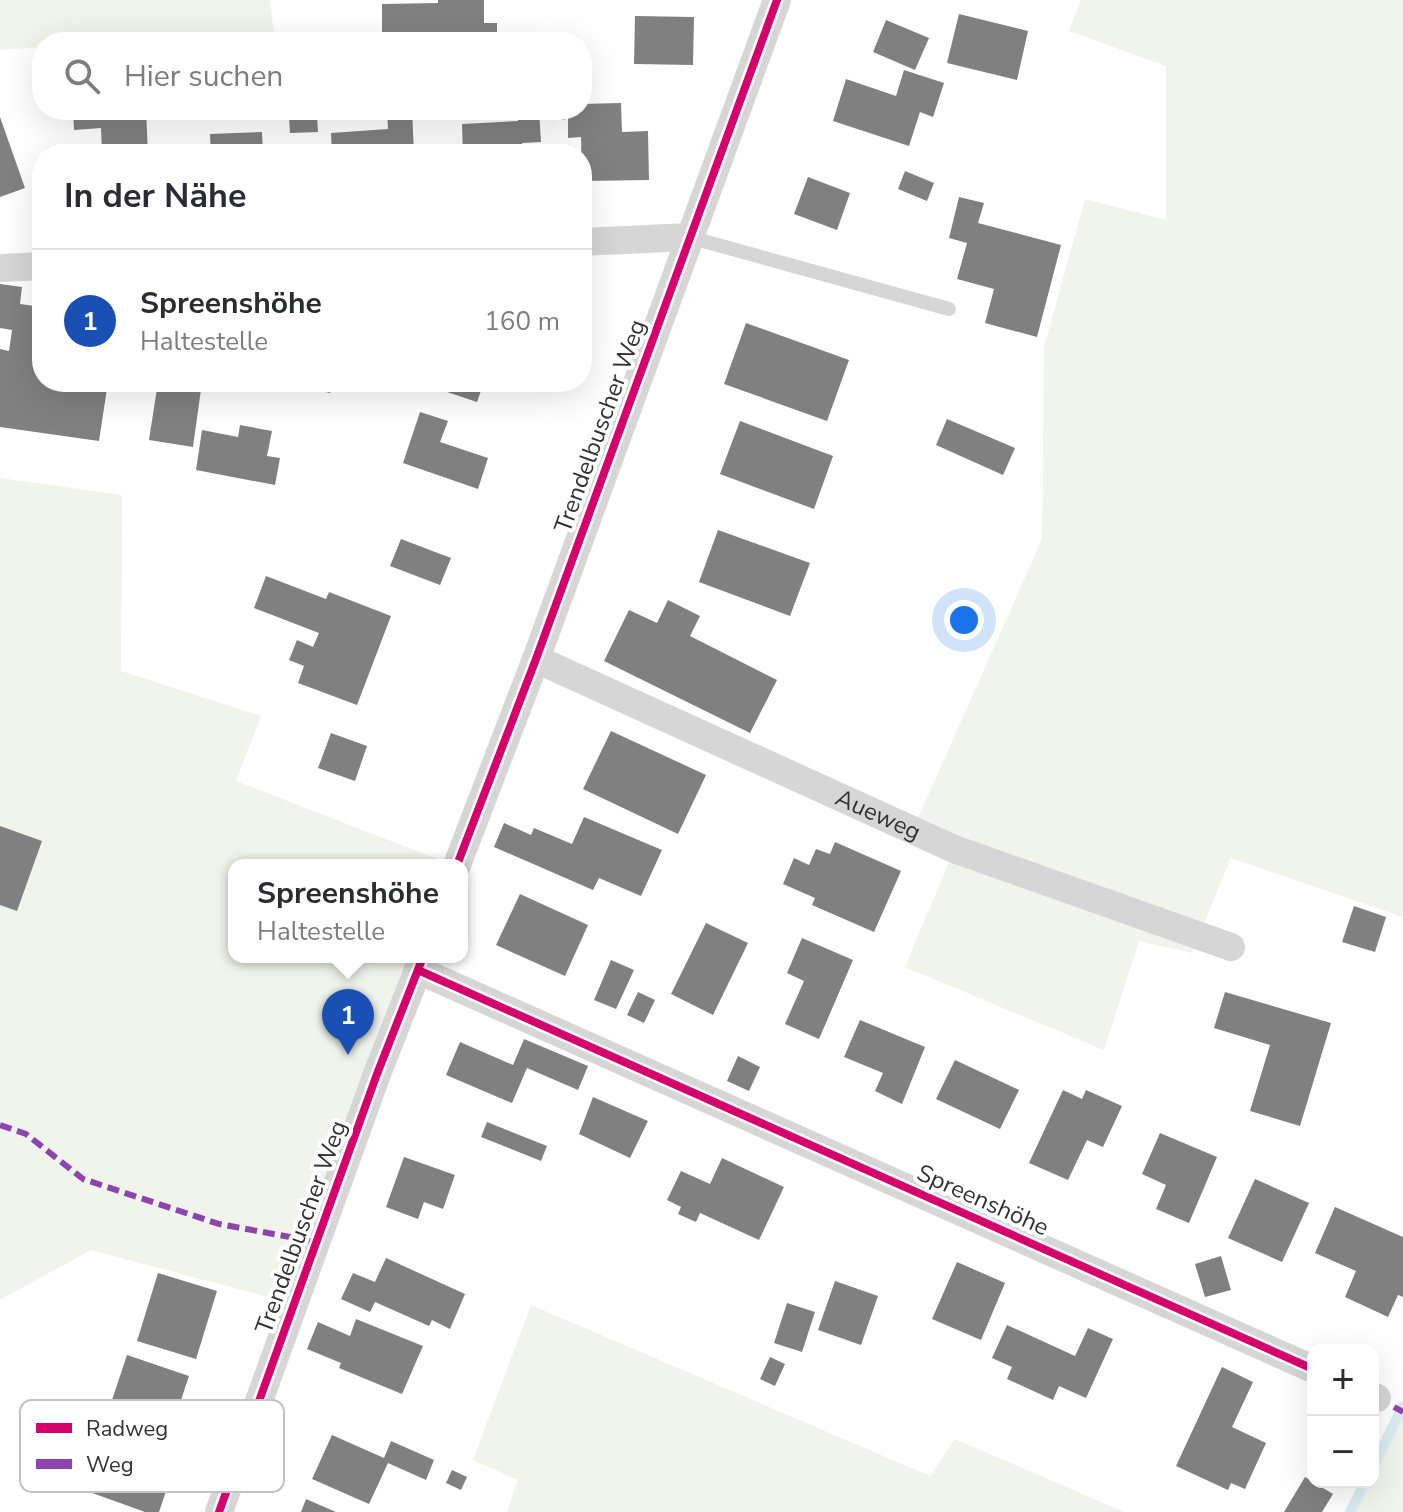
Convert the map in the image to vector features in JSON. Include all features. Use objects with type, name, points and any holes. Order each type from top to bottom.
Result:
[{"type":"street","name":"Trendelbuscher Weg","points":[[459,859],[536,659],[777,0]]},
{"type":"street","points":[[592,242],[689,237]]},
{"type":"street","points":[[0,268],[32,266]]},
{"type":"street","name":"Aueweg","points":[[536,659],[954,849],[1231,947]]},
{"type":"street","name":"Trendelbuscher Weg","points":[[259,1400],[377,1074],[421,963]]},
{"type":"street","name":"Spreenshöhe","points":[[421,963],[1307,1366]]},
{"type":"street","name":"Trendelbuscher Weg","points":[[219,1512],[226,1492]]},
{"type":"lane","points":[[689,237],[949,309]]},
{"type":"shaded area","points":[[0,0],[270,0],[274,32],[32,32],[32,48],[0,50]]},
{"type":"shaded area","points":[[1081,0],[1403,0],[1403,917],[1231,858],[1192,953],[1139,941],[1104,1050],[905,967],[954,850],[914,827],[1042,539],[1044,347],[1085,199],[1166,220],[1166,66],[1069,31]]},
{"type":"shaded area","points":[[0,478],[122,495],[121,671],[261,716],[236,781],[438,859],[228,859],[228,963],[421,963],[295,1304],[91,1250],[0,1300]]},
{"type":"shaded area","points":[[531,1305],[930,1476],[955,1439],[1124,1512],[507,1512],[518,1480],[473,1460]]},
{"type":"shaded area","points":[[1403,1402],[1403,1512],[1348,1512],[1360,1488],[1379,1488],[1379,1450]]},
{"type":"building","points":[[438,0],[484,0],[484,23],[497,23],[497,32],[382,32],[382,4],[438,3]]},
{"type":"building","points":[[959,14],[1028,31],[1017,80],[947,63]]},
{"type":"building","points":[[635,16],[694,17],[693,65],[634,64]]},
{"type":"building","points":[[886,20],[929,38],[915,70],[873,52]]},
{"type":"building","points":[[904,70],[944,83],[933,117],[920,112],[909,146],[833,121],[846,79],[896,96]]},
{"type":"building","points":[[621,103],[622,132],[648,131],[649,180],[592,181],[592,144],[581,144],[581,137],[568,138],[568,120],[592,120],[592,104]]},
{"type":"building","points":[[0,117],[25,188],[0,197]]},
{"type":"building","points":[[74,120],[146,120],[148,144],[102,144],[101,128],[74,130]]},
{"type":"building","points":[[289,120],[317,120],[318,132],[290,133]]},
{"type":"building","points":[[388,120],[412,120],[414,144],[332,144],[331,133],[388,129]]},
{"type":"building","points":[[540,120],[541,142],[463,144],[462,124]]},
{"type":"building","points":[[262,132],[263,144],[210,144],[210,134]]},
{"type":"building","points":[[905,171],[934,183],[927,201],[898,189]]},
{"type":"building","points":[[808,177],[850,193],[837,230],[794,214]]},
{"type":"building","points":[[959,197],[984,203],[978,223],[1061,245],[1037,337],[985,323],[994,289],[957,279],[967,243],[949,238]]},
{"type":"building","points":[[0,284],[22,287],[20,304],[32,306],[32,392],[106,392],[99,441],[0,427],[0,349],[9,351],[12,330],[0,328]]},
{"type":"building","points":[[746,323],[849,360],[827,421],[724,384]]},
{"type":"building","points":[[156,392],[201,392],[193,447],[149,440]]},
{"type":"building","points":[[447,392],[480,392],[477,402]]},
{"type":"building","points":[[420,412],[448,421],[440,442],[488,458],[478,489],[403,463]]},
{"type":"building","points":[[947,419],[1015,448],[1003,475],[936,445]]},
{"type":"building","points":[[740,421],[833,456],[814,509],[720,474]]},
{"type":"building","points":[[240,425],[272,431],[267,456],[280,458],[275,485],[196,470],[202,430],[238,437]]},
{"type":"building","points":[[718,530],[810,563],[790,616],[699,582]]},
{"type":"building","points":[[401,539],[451,558],[440,585],[390,566]]},
{"type":"building","points":[[266,576],[326,599],[329,592],[391,616],[357,705],[298,683],[304,666],[289,660],[297,640],[313,647],[319,633],[254,608]]},
{"type":"building","points":[[668,600],[700,616],[690,636],[777,680],[750,733],[604,661],[629,610],[657,623]]},
{"type":"building","points":[[611,731],[706,775],[678,834],[583,789]]},
{"type":"building","points":[[331,733],[367,746],[355,781],[318,768]]},
{"type":"building","points":[[584,817],[662,850],[641,896],[599,878],[593,890],[494,847],[504,823],[531,835],[534,828],[572,844]]},
{"type":"building","points":[[0,826],[42,841],[17,911],[0,905]]},
{"type":"building","points":[[835,842],[901,871],[874,932],[812,905],[815,898],[783,884],[794,858],[809,865],[816,849],[830,854]]},
{"type":"building","points":[[520,894],[588,925],[565,976],[496,945]]},
{"type":"building","points":[[1354,906],[1386,917],[1375,952],[1342,942]]},
{"type":"building","points":[[706,923],[748,943],[713,1015],[671,994]]},
{"type":"building","points":[[802,938],[853,960],[819,1039],[785,1024],[804,981],[787,973]]},
{"type":"building","points":[[611,960],[634,970],[616,1009],[594,1000]]},
{"type":"building","points":[[638,992],[655,1000],[644,1023],[627,1015]]},
{"type":"building","points":[[1225,992],[1331,1023],[1300,1126],[1250,1111],[1270,1045],[1214,1028]]},
{"type":"building","points":[[860,1020],[925,1047],[902,1104],[875,1091],[883,1073],[844,1057]]},
{"type":"building","points":[[524,1039],[588,1066],[578,1090],[527,1068],[512,1103],[446,1075],[460,1042],[513,1065]]},
{"type":"building","points":[[738,1056],[760,1067],[749,1091],[727,1081]]},
{"type":"building","points":[[955,1060],[1019,1090],[1000,1129],[936,1099]]},
{"type":"building","points":[[1063,1090],[1082,1099],[1086,1090],[1122,1106],[1103,1147],[1087,1140],[1068,1180],[1029,1163]]},
{"type":"building","points":[[593,1097],[648,1121],[630,1158],[579,1134]]},
{"type":"building","points":[[487,1122],[547,1146],[541,1161],[481,1137]]},
{"type":"building","points":[[1160,1133],[1217,1157],[1189,1223],[1156,1209],[1166,1185],[1142,1174]]},
{"type":"building","points":[[404,1157],[455,1175],[443,1209],[424,1202],[418,1219],[386,1207]]},
{"type":"building","points":[[722,1158],[784,1187],[759,1240],[700,1213],[696,1222],[678,1214],[681,1207],[667,1200],[681,1171],[710,1184]]},
{"type":"building","points":[[1255,1179],[1309,1203],[1282,1262],[1228,1238]]},
{"type":"building","points":[[1335,1207],[1403,1237],[1403,1297],[1398,1295],[1388,1317],[1345,1297],[1356,1271],[1315,1253]]},
{"type":"building","points":[[1221,1256],[1231,1290],[1205,1297],[1195,1264]]},
{"type":"building","points":[[386,1258],[465,1294],[450,1329],[432,1320],[429,1326],[375,1302],[370,1312],[341,1299],[353,1273],[375,1282]]},
{"type":"building","points":[[957,1262],[1005,1283],[981,1340],[932,1319]]},
{"type":"building","points":[[158,1273],[217,1291],[196,1359],[137,1341]]},
{"type":"building","points":[[835,1281],[878,1296],[861,1345],[818,1330]]},
{"type":"building","points":[[787,1303],[815,1312],[802,1352],[774,1343]]},
{"type":"building","points":[[356,1319],[423,1346],[402,1394],[339,1368],[341,1363],[307,1349],[318,1322],[350,1336]]},
{"type":"building","points":[[1007,1325],[1075,1356],[1088,1328],[1113,1339],[1086,1398],[1059,1386],[1053,1400],[1007,1379],[1012,1367],[992,1358]]},
{"type":"building","points":[[127,1355],[189,1376],[181,1400],[112,1400]]},
{"type":"building","points":[[770,1357],[785,1364],[775,1386],[760,1379]]},
{"type":"building","points":[[1222,1367],[1253,1382],[1232,1427],[1266,1443],[1245,1489],[1231,1483],[1228,1490],[1176,1466]]},
{"type":"building","points":[[332,1435],[384,1458],[391,1441],[434,1460],[426,1480],[388,1463],[369,1504],[312,1479]]},
{"type":"building","points":[[452,1470],[467,1477],[461,1490],[446,1483]]},
{"type":"building","points":[[1305,1477],[1307,1488],[1323,1488],[1333,1494],[1322,1512],[1284,1512]]},
{"type":"building","points":[[90,1492],[166,1492],[159,1512],[145,1512]]},
{"type":"building","points":[[306,1499],[336,1512],[301,1512]]},
{"type":"waterway","points":[[1379,1454],[1403,1406]]},
{"type":"waterway","points":[[1350,1512],[1362,1488]]},
{"type":"marked path","points":[[0,1125],[26,1134],[83,1179],[219,1224],[317,1242]]},
{"type":"marked path","points":[[1394,1407],[1403,1412]]},
{"type":"cycle path","points":[[459,859],[536,659],[777,0]]},
{"type":"cycle path","points":[[259,1400],[377,1074],[421,963]]},
{"type":"cycle path","points":[[418,970],[1307,1366]]},
{"type":"cycle path","points":[[219,1512],[226,1492]]},
{"type":"place","name":"Spreenshöhe","points":[[348,1055]]}]
